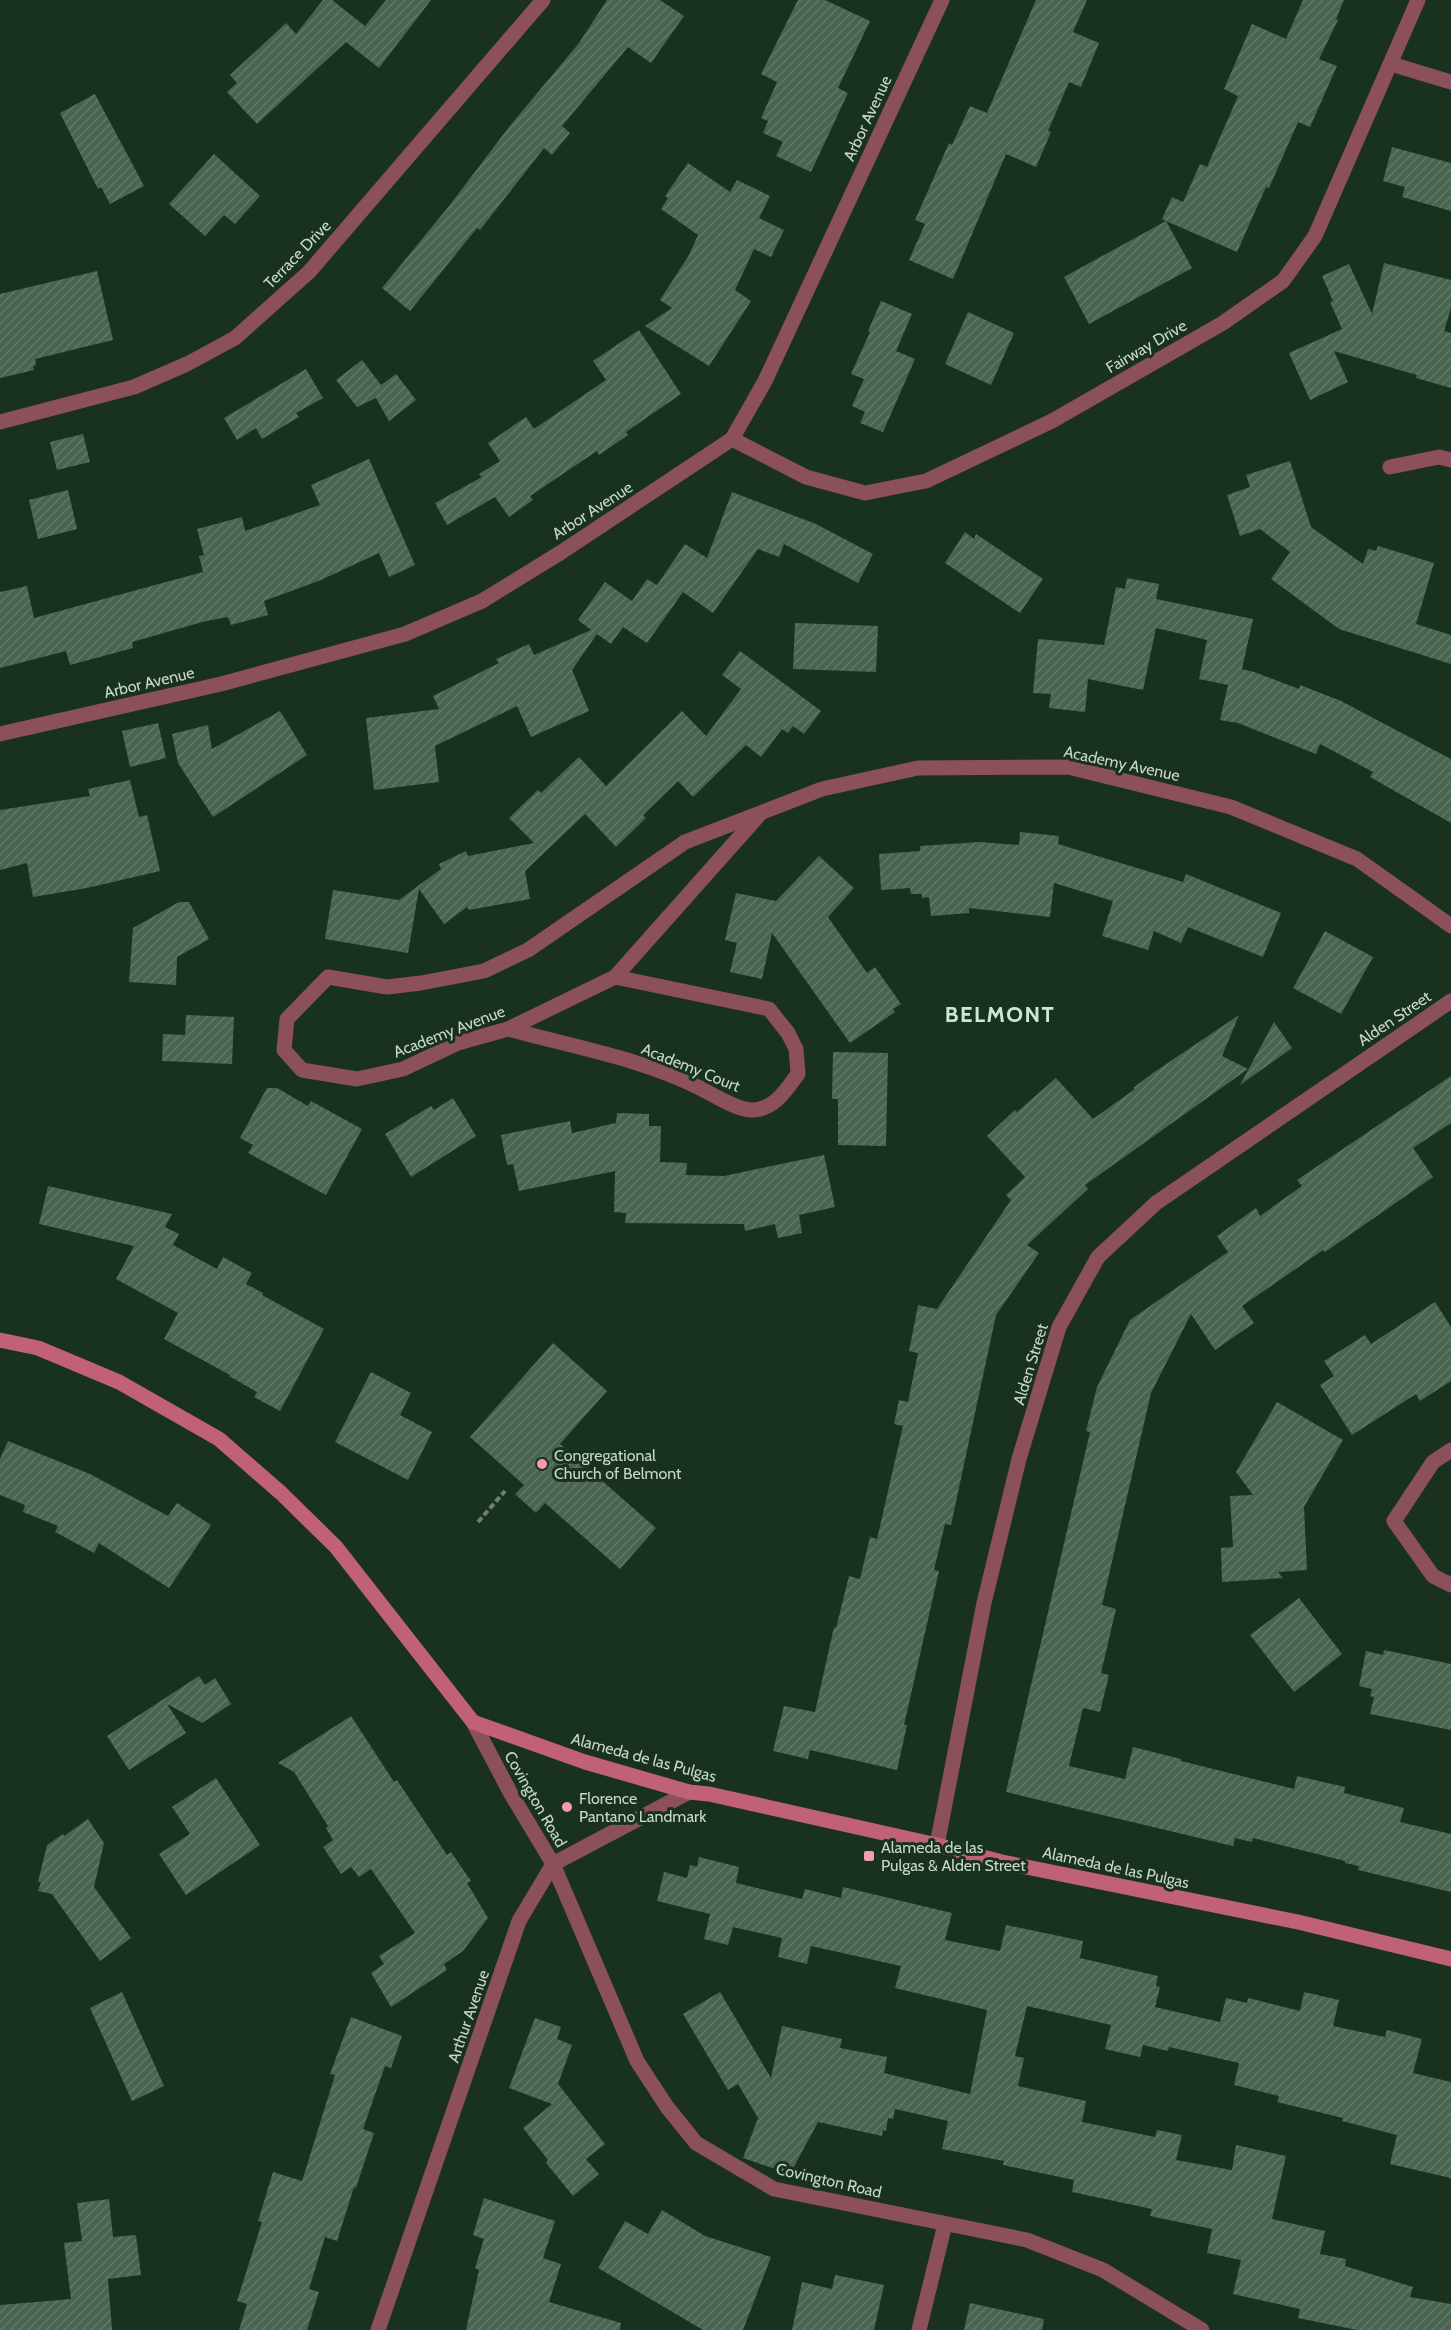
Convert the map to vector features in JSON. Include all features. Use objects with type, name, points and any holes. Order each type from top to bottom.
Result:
[{"type":"main road","points":[[0,1340],[38,1348],[119,1382],[219,1439],[281,1493],[336,1548],[473,1722]]},
{"type":"main road","name":"Alameda de las Pulgas","points":[[473,1722],[585,1762],[689,1792],[709,1794],[937,1845],[1002,1862],[1298,1922],[1451,1959]]},
{"type":"street","name":"Terrace Drive","points":[[0,422],[134,387],[187,364],[235,338],[309,272],[543,0]]},
{"type":"street","name":"Arbor Avenue","points":[[0,734],[220,684],[405,634],[482,601],[560,553],[732,439],[770,370],[942,0]]},
{"type":"street","name":"Fairway Drive","points":[[732,439],[806,477],[865,493],[926,481],[1052,421],[1223,323],[1283,281],[1315,236],[1418,0]]},
{"type":"street","points":[[1391,64],[1451,82]]},
{"type":"street","points":[[1390,467],[1439,457],[1451,460]]},
{"type":"street","name":"Academy Avenue","points":[[759,815],[615,977],[508,1029],[458,1043],[403,1069],[357,1079],[302,1070],[284,1050],[287,1019],[328,977],[387,987],[484,971],[528,950],[685,842],[822,789],[918,768],[1068,767],[1231,807],[1357,859],[1451,926]]},
{"type":"street","name":"Academy Court","points":[[508,1029],[635,1063],[687,1082],[733,1105],[752,1111],[774,1104],[798,1074],[796,1049],[788,1033],[769,1009],[615,977]]},
{"type":"street","name":"Alden Street","points":[[937,1845],[984,1603],[1019,1459],[1059,1327],[1098,1257],[1156,1203],[1451,1001]]},
{"type":"street","points":[[1451,1450],[1432,1462],[1394,1521],[1433,1576],[1451,1585]]},
{"type":"street","name":"Covington Road","points":[[473,1722],[511,1794],[553,1864],[637,2061],[667,2106],[696,2143],[774,2189],[1027,2240],[1103,2270],[1202,2330]]},
{"type":"street","points":[[553,1864],[689,1792]]},
{"type":"street","name":"Arthur Avenue","points":[[378,2330],[519,1921],[553,1864]]},
{"type":"street","points":[[920,2330],[945,2224]]},
{"type":"path","points":[[478,1522],[505,1491]]},
{"type":"building","points":[[323,0],[332,0],[365,26],[386,0],[431,0],[379,68],[346,42],[257,124],[227,92],[237,83],[230,75],[286,23],[296,34]]},
{"type":"building","points":[[607,0],[660,0],[684,16],[651,63],[628,47],[562,126],[570,133],[552,155],[544,148],[480,230],[477,228],[410,311],[382,288],[449,206],[509,127],[579,43]]},
{"type":"building","points":[[798,0],[825,0],[870,21],[838,88],[848,93],[811,172],[776,156],[783,142],[763,133],[768,121],[761,118],[777,82],[761,74]]},
{"type":"building","points":[[1036,0],[1087,0],[1073,32],[1099,43],[1081,87],[1069,82],[1048,131],[1051,132],[1036,167],[1006,154],[953,279],[909,260],[925,224],[915,220],[949,143],[952,145],[970,106],[987,113]]},
{"type":"building","points":[[1303,0],[1344,0],[1336,19],[1338,20],[1319,59],[1337,66],[1310,127],[1298,122],[1237,252],[1162,219],[1172,197],[1183,202],[1200,164],[1207,167],[1238,96],[1224,89],[1252,24],[1286,39]]},
{"type":"building","points":[[95,94],[144,186],[110,204],[101,187],[98,189],[60,113]]},
{"type":"building","points":[[1392,147],[1451,163],[1451,211],[1402,197],[1405,187],[1383,181]]},
{"type":"building","points":[[214,154],[260,196],[235,224],[224,215],[205,236],[169,204]]},
{"type":"building","points":[[688,163],[730,192],[737,180],[770,196],[759,218],[784,230],[771,257],[754,249],[735,290],[751,301],[709,366],[645,326],[672,308],[660,300],[689,255],[698,235],[661,209],[668,198],[665,196]]},
{"type":"building","points":[[1166,221],[1192,268],[1089,324],[1064,277]]},
{"type":"building","points":[[1384,263],[1451,280],[1451,308],[1444,331],[1451,333],[1451,388],[1416,378],[1417,375],[1334,351],[1348,382],[1310,400],[1289,353],[1342,329],[1322,276],[1349,264],[1372,314]]},
{"type":"building","points":[[97,271],[113,340],[35,359],[34,370],[0,378],[0,294]]},
{"type":"building","points":[[881,301],[912,314],[896,351],[915,359],[883,432],[860,423],[865,412],[852,406],[864,379],[851,374]]},
{"type":"building","points":[[968,312],[1014,333],[991,385],[945,364]]},
{"type":"building","points":[[639,330],[681,394],[626,432],[628,435],[599,455],[597,451],[530,496],[533,500],[509,517],[495,497],[447,525],[435,503],[482,477],[479,474],[500,461],[488,443],[526,417],[534,429],[606,380],[593,361]]},
{"type":"building","points":[[362,360],[381,385],[396,374],[416,400],[389,421],[376,398],[357,407],[336,380]]},
{"type":"building","points":[[306,369],[323,398],[296,413],[299,417],[262,439],[256,428],[237,440],[224,418]]},
{"type":"building","points":[[83,434],[90,462],[57,470],[50,442]]},
{"type":"building","points":[[369,459],[415,565],[389,577],[379,553],[321,580],[264,601],[268,615],[231,625],[228,617],[206,621],[132,642],[133,648],[70,665],[66,651],[0,668],[0,592],[27,586],[34,618],[203,572],[199,556],[204,555],[197,529],[242,517],[245,531],[320,505],[311,485]]},
{"type":"building","points":[[1290,461],[1311,527],[1363,564],[1368,549],[1376,551],[1378,546],[1434,563],[1416,624],[1451,635],[1451,664],[1339,629],[1271,579],[1290,552],[1260,529],[1240,536],[1227,495],[1250,487],[1246,475]]},
{"type":"building","points":[[68,490],[77,529],[38,539],[29,500]]},
{"type":"building","points":[[732,492],[816,524],[873,554],[858,583],[784,544],[779,557],[758,549],[713,613],[683,592],[647,643],[623,627],[611,644],[597,634],[572,670],[589,711],[531,737],[517,706],[435,746],[439,782],[374,790],[366,718],[439,709],[433,696],[499,663],[496,659],[529,644],[534,655],[591,630],[578,620],[605,582],[632,601],[647,579],[657,585],[685,544],[707,558]]},
{"type":"building","points":[[965,532],[974,539],[976,534],[1043,579],[1020,613],[945,563]]},
{"type":"building","points":[[1127,578],[1159,584],[1156,599],[1253,619],[1242,669],[1299,689],[1300,685],[1341,701],[1451,759],[1451,823],[1370,777],[1373,772],[1320,744],[1316,754],[1238,723],[1220,720],[1228,685],[1199,679],[1207,640],[1156,628],[1143,690],[1088,679],[1085,712],[1049,708],[1051,694],[1033,693],[1038,639],[1104,645],[1116,587],[1125,589]]},
{"type":"building","points":[[795,623],[878,626],[876,672],[793,669]]},
{"type":"building","points":[[740,651],[821,711],[804,734],[793,726],[788,733],[782,729],[761,757],[746,745],[693,797],[678,781],[643,815],[646,818],[616,847],[585,814],[525,871],[530,899],[469,910],[467,907],[444,924],[419,889],[408,953],[325,939],[333,890],[399,900],[441,869],[439,864],[466,851],[468,856],[534,843],[509,818],[538,790],[541,793],[579,757],[606,786],[682,711],[706,736],[741,689],[722,675]]},
{"type":"building","points":[[280,711],[307,755],[213,817],[178,763],[172,734],[208,725],[212,749]]},
{"type":"building","points":[[158,723],[166,758],[130,767],[122,731]]},
{"type":"building","points":[[130,780],[139,817],[147,815],[160,871],[87,888],[33,897],[27,863],[0,870],[0,810],[90,796],[88,789]]},
{"type":"building","points":[[1020,832],[1059,836],[1058,844],[1183,882],[1186,874],[1281,913],[1263,957],[1188,927],[1181,943],[1154,931],[1148,950],[1102,936],[1113,901],[1054,883],[1050,917],[969,908],[969,913],[931,916],[929,897],[922,898],[922,894],[911,894],[910,888],[881,890],[879,854],[920,851],[920,846],[980,842],[1019,845]]},
{"type":"building","points":[[819,856],[854,888],[828,917],[867,973],[875,967],[901,1004],[893,1009],[895,1012],[850,1043],[772,933],[762,979],[730,972],[737,943],[725,940],[736,893],[776,901]]},
{"type":"building","points":[[179,902],[189,902],[209,939],[177,957],[176,985],[129,982],[133,928]]},
{"type":"building","points":[[1325,931],[1373,957],[1341,1014],[1293,988]]},
{"type":"building","points":[[186,1015],[234,1017],[232,1064],[162,1061],[163,1034],[185,1035]]},
{"type":"building","points":[[1239,1015],[1222,1056],[1248,1069],[1085,1185],[1088,1189],[1027,1245],[1039,1253],[996,1315],[951,1525],[945,1524],[934,1570],[939,1571],[904,1725],[907,1725],[897,1770],[810,1750],[808,1759],[773,1751],[784,1706],[815,1712],[834,1627],[836,1628],[849,1576],[860,1579],[870,1537],[877,1539],[903,1426],[894,1424],[899,1400],[908,1402],[918,1353],[909,1351],[918,1305],[937,1309],[1011,1200],[1006,1195],[1025,1177],[987,1136],[1015,1110],[1017,1112],[1056,1078],[1093,1119],[1153,1073]]},
{"type":"building","points":[[1274,1022],[1292,1048],[1240,1085]]},
{"type":"building","points":[[833,1052],[888,1053],[886,1146],[838,1145],[838,1099],[832,1099]]},
{"type":"building","points":[[1451,1076],[1451,1123],[1413,1148],[1433,1177],[1242,1306],[1254,1323],[1215,1350],[1191,1314],[1151,1393],[1102,1605],[1116,1609],[1101,1673],[1109,1675],[1100,1712],[1083,1708],[1069,1766],[1125,1779],[1133,1747],[1294,1789],[1297,1776],[1345,1787],[1344,1793],[1404,1808],[1400,1822],[1451,1834],[1451,1892],[1358,1870],[1359,1866],[1345,1863],[1345,1861],[1253,1838],[1252,1842],[1235,1838],[1233,1846],[1006,1792],[1090,1432],[1086,1431],[1097,1387],[1130,1320],[1228,1252],[1217,1236],[1256,1208],[1260,1216],[1302,1186],[1297,1180]]},
{"type":"building","points":[[267,1088],[277,1088],[308,1106],[311,1101],[362,1129],[326,1195],[248,1153],[253,1145],[240,1138]]},
{"type":"building","points":[[453,1098],[476,1136],[411,1177],[385,1134],[431,1106],[434,1110]]},
{"type":"building","points":[[617,1113],[649,1114],[649,1126],[661,1126],[660,1162],[687,1163],[686,1175],[724,1176],[824,1155],[835,1207],[799,1215],[802,1233],[778,1238],[775,1224],[745,1231],[744,1224],[625,1223],[626,1213],[614,1212],[615,1171],[519,1191],[513,1164],[507,1165],[501,1135],[570,1121],[572,1133],[616,1123]]},
{"type":"building","points":[[48,1186],[172,1214],[165,1227],[179,1234],[173,1245],[217,1269],[223,1257],[252,1273],[246,1284],[324,1329],[280,1411],[254,1397],[257,1392],[230,1375],[164,1339],[178,1313],[116,1279],[134,1246],[39,1224]]},
{"type":"building","points":[[1435,1302],[1451,1327],[1451,1381],[1420,1401],[1416,1394],[1352,1435],[1320,1385],[1334,1376],[1324,1361],[1365,1335],[1371,1344]]},
{"type":"building","name":"Congregational Church of Belmont","points":[[553,1343],[607,1391],[560,1444],[656,1528],[620,1569],[545,1503],[536,1513],[515,1494],[524,1485],[470,1437]]},
{"type":"building","points":[[371,1372],[411,1393],[400,1415],[432,1432],[408,1480],[335,1442]]},
{"type":"building","points":[[1277,1402],[1343,1440],[1304,1507],[1307,1570],[1278,1572],[1283,1578],[1222,1582],[1221,1548],[1233,1547],[1230,1496],[1253,1495],[1236,1472]]},
{"type":"building","points":[[8,1441],[90,1474],[168,1516],[177,1503],[211,1525],[169,1588],[99,1543],[94,1553],[55,1532],[58,1526],[23,1512],[25,1505],[0,1495],[0,1459]]},
{"type":"building","points":[[1299,1598],[1342,1654],[1294,1692],[1250,1635]]},
{"type":"building","points":[[1384,1650],[1451,1664],[1451,1730],[1370,1714],[1374,1697],[1370,1696],[1372,1689],[1359,1686],[1366,1651],[1383,1655]]},
{"type":"building","points":[[199,1676],[205,1685],[215,1678],[231,1704],[202,1723],[167,1704],[186,1733],[129,1770],[107,1736]]},
{"type":"building","points":[[351,1716],[394,1782],[397,1780],[447,1855],[451,1852],[471,1881],[467,1883],[488,1918],[463,1951],[444,1964],[447,1970],[391,2007],[371,1973],[384,1964],[379,1956],[415,1933],[371,1869],[359,1877],[351,1867],[341,1874],[323,1847],[333,1840],[326,1828],[328,1826],[294,1772],[278,1763]]},
{"type":"building","points":[[216,1778],[260,1845],[186,1895],[159,1854],[190,1834],[172,1807]]},
{"type":"building","points":[[88,1819],[104,1843],[94,1887],[131,1938],[100,1961],[52,1894],[38,1891],[47,1845]]},
{"type":"building","points":[[699,1857],[739,1867],[736,1883],[802,1899],[805,1889],[841,1898],[843,1887],[952,1913],[945,1940],[1000,1951],[1006,1925],[1083,1941],[1080,1958],[1158,1976],[1156,1986],[1160,1987],[1155,2007],[1220,2022],[1226,1998],[1247,2003],[1248,1998],[1300,2011],[1304,1992],[1339,2000],[1333,2026],[1385,2037],[1387,2030],[1422,2039],[1413,2073],[1451,2082],[1451,2178],[1390,2164],[1397,2135],[1342,2121],[1343,2118],[1277,2102],[1279,2096],[1234,2085],[1239,2063],[1169,2047],[1168,2051],[1143,2045],[1140,2057],[1105,2049],[1111,2025],[1027,2006],[1015,2056],[1024,2058],[1018,2086],[1086,2101],[1082,2122],[1155,2137],[1157,2130],[1182,2135],[1176,2160],[1232,2170],[1236,2145],[1286,2156],[1272,2219],[1325,2231],[1320,2254],[1346,2259],[1345,2266],[1413,2287],[1410,2297],[1451,2304],[1451,2330],[1357,2330],[1298,2318],[1300,2309],[1233,2294],[1241,2260],[1207,2253],[1212,2229],[1150,2216],[1152,2209],[1072,2192],[1074,2180],[1003,2165],[1004,2161],[942,2149],[948,2121],[895,2109],[893,2119],[888,2118],[886,2131],[883,2130],[882,2136],[818,2122],[790,2174],[743,2158],[758,2118],[738,2084],[728,2090],[683,2014],[720,1992],[771,2078],[782,2026],[842,2039],[840,2048],[887,2057],[884,2073],[970,2094],[987,2010],[895,1988],[901,1966],[811,1946],[807,1964],[778,1957],[782,1938],[733,1927],[728,1945],[704,1939],[710,1914],[657,1901],[664,1872],[687,1878],[690,1865],[697,1867]]},
{"type":"building","points":[[122,1992],[164,2086],[132,2101],[90,2008]]},
{"type":"building","points":[[351,2017],[402,2036],[391,2068],[385,2066],[363,2129],[374,2133],[337,2241],[325,2237],[309,2289],[319,2292],[307,2330],[239,2330],[247,2304],[237,2301],[262,2222],[258,2221],[273,2172],[302,2181],[335,2075],[330,2074]]},
{"type":"building","points":[[535,2018],[561,2027],[557,2039],[572,2045],[558,2084],[605,2144],[586,2159],[599,2174],[573,2196],[546,2163],[548,2160],[523,2128],[552,2104],[509,2088]]},
{"type":"building","points":[[484,2198],[555,2221],[543,2258],[561,2264],[549,2302],[621,2323],[620,2330],[466,2330],[479,2270],[475,2268],[484,2239],[473,2235]]},
{"type":"building","points":[[109,2199],[113,2237],[136,2235],[141,2275],[108,2279],[112,2330],[0,2330],[0,2305],[71,2299],[64,2243],[82,2241],[77,2203]]},
{"type":"building","points":[[662,2210],[705,2236],[771,2257],[743,2330],[703,2330],[598,2268],[625,2221],[648,2234]]},
{"type":"building","points":[[835,2275],[884,2285],[874,2330],[792,2330],[802,2282],[832,2289]]},
{"type":"building","points":[[970,2303],[1044,2319],[1042,2330],[964,2330]]},
{"type":"place","name":"Congregational Church of Belmont","points":[[542,1464]]},
{"type":"place","name":"Florence Pantano Landmark","points":[[567,1807]]},
{"type":"place","name":"Alameda de las Pulgas & Alden Street","points":[[869,1856]]},
{"type":"district","name":"BELMONT","points":[[1000,1014]]}]
